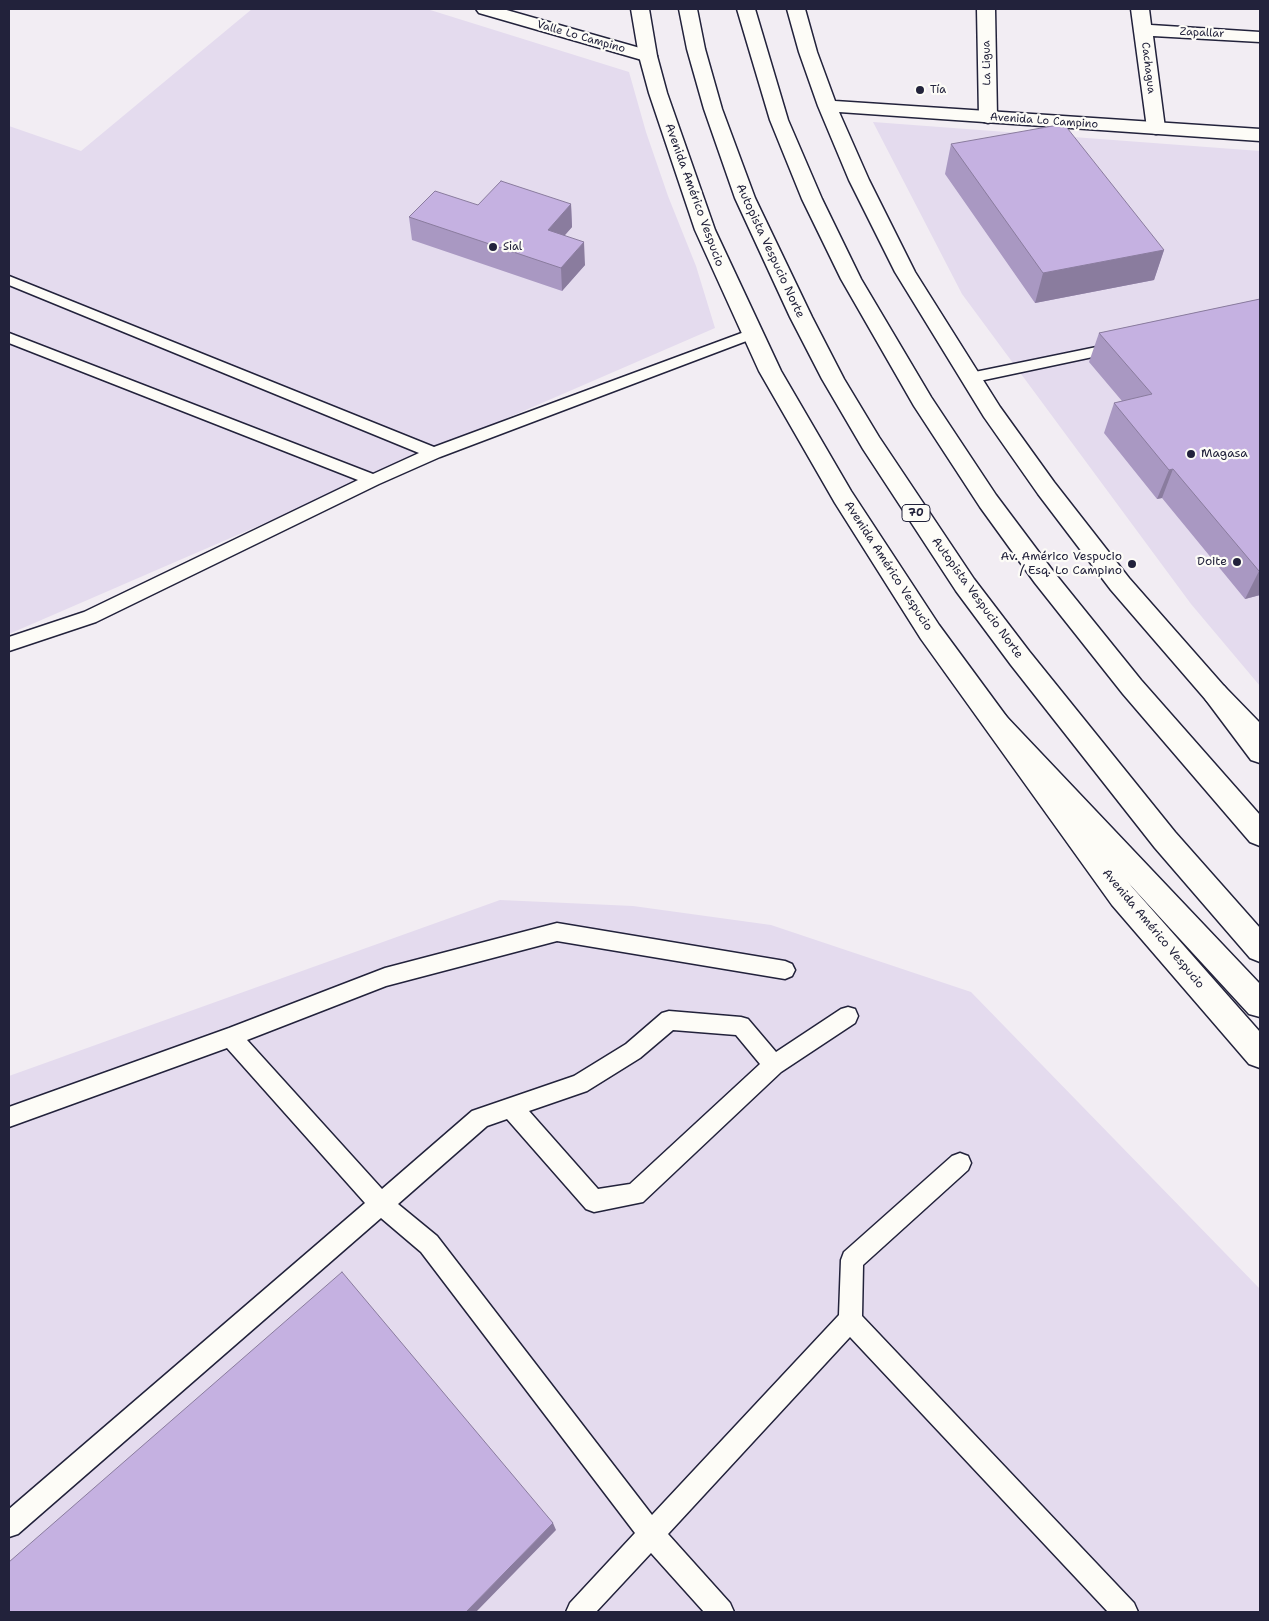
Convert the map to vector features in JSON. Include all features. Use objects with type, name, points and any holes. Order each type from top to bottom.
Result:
[{"type":"main road","name":"Valle Lo Campino","points":[[485,9],[648,56]]},
{"type":"main road","name":"Avenida Américo Vespucio","points":[[640,9],[648,56],[680,163],[702,222],[770,371],[866,535],[930,632],[1122,896],[1260,1054]]},
{"type":"main road","name":"Autopista Vespucio Norte","points":[[688,9],[713,109],[745,198],[801,317],[833,378],[875,449],[965,585],[1020,658],[1159,833],[1260,950]]},
{"type":"main road","points":[[746,9],[779,120],[812,199],[851,279],[922,401],[988,501],[1044,577],[1145,702],[1260,834]]},
{"type":"main road","points":[[796,9],[808,52],[827,106],[859,180],[905,272],[970,378],[1046,488],[1114,576],[1215,693],[1260,740]]},
{"type":"main road","name":"La Ligua","points":[[986,9],[988,117]]},
{"type":"main road","name":"Cachagua","points":[[1140,9],[1156,128]]},
{"type":"main road","name":"Zapallar","points":[[1143,30],[1260,37]]},
{"type":"main road","name":"Avenida Lo Campino","points":[[827,106],[1260,135]]},
{"type":"main road","points":[[1215,693],[1260,752]]},
{"type":"main road","points":[[994,720],[1260,1004]]},
{"type":"lane","points":[[9,280],[434,453]]},
{"type":"lane","points":[[9,644],[90,617],[373,480],[434,453],[752,334]]},
{"type":"lane","points":[[9,338],[373,480]]},
{"type":"lane","points":[[970,378],[1131,345]]},
{"type":"lane","points":[[9,1117],[231,1037],[385,976],[557,932],[785,970]]},
{"type":"lane","points":[[511,1107],[594,1201],[635,1194],[774,1065],[848,1016]]},
{"type":"lane","points":[[9,1525],[480,1118],[580,1084],[633,1051],[669,1020],[741,1026],[774,1065]]},
{"type":"lane","points":[[231,1037],[381,1204],[429,1244],[652,1534],[721,1612]]},
{"type":"lane","points":[[579,1612],[850,1320],[852,1260],[960,1164]]},
{"type":"lane","points":[[850,1320],[1125,1612]]},
{"type":"shaded area","points":[[252,9],[427,9],[629,72],[646,132],[668,196],[696,266],[715,328],[9,634],[9,126],[81,151]]},
{"type":"shaded area","points":[[873,122],[1260,151],[1260,686],[1191,604],[962,294]]},
{"type":"shaded area","points":[[500,900],[633,906],[771,925],[971,992],[1260,1289],[1260,1612],[9,1612],[9,1076]]},
{"type":"building","points":[[1064,124],[1164,250],[1043,273],[951,144]]},
{"type":"building","points":[[501,181],[571,204],[548,230],[584,242],[561,268],[409,217],[435,191],[478,205]]},
{"type":"building","points":[[1260,299],[1259,571],[1173,469],[1169,470],[1114,403],[1152,394],[1099,333]]},
{"type":"building","points":[[342,1272],[553,1523],[466,1612],[9,1612],[9,1562]]},
{"type":"place","name":"Tía","points":[[920,90]]},
{"type":"place","name":"Sial","points":[[493,247]]},
{"type":"place","name":"Magasa","points":[[1191,454]]},
{"type":"place","name":"Doite","points":[[1237,562]]},
{"type":"place","name":"Av. Américo Vespucio / Esq. Lo Campino","points":[[1132,564]]}]
